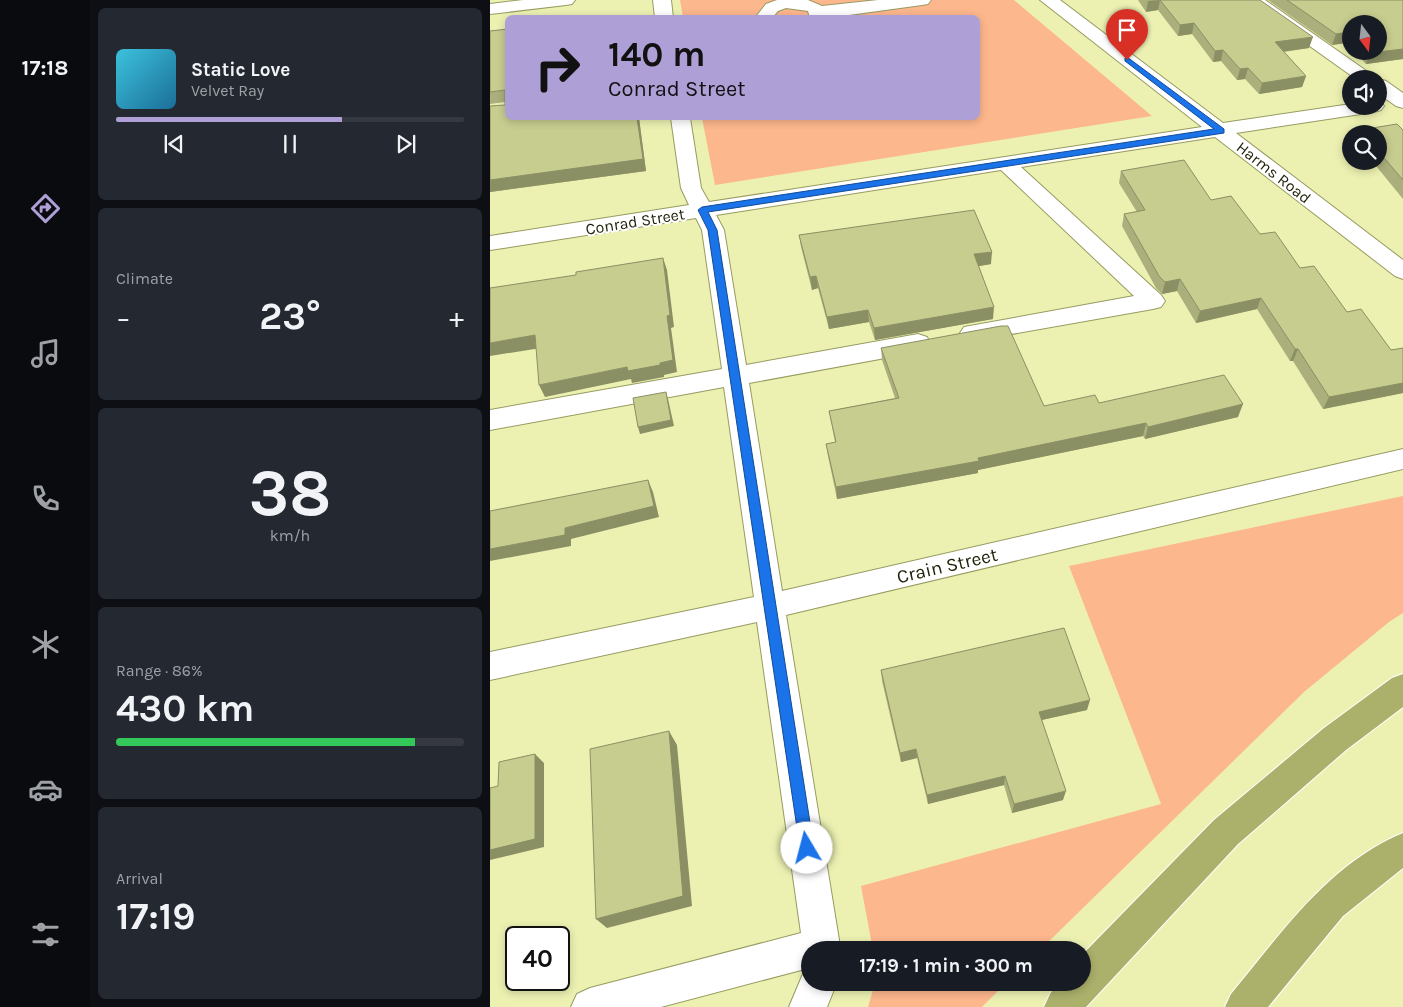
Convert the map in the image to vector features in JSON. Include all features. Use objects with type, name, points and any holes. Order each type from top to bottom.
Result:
[{"type":"highway","points":[[1091,973],[1226,832],[1335,740],[1403,688]]},
{"type":"highway","points":[[1244,1007],[1330,903],[1388,858],[1403,850]]},
{"type":"highway","points":[[1063,1007],[1075,991]]},
{"type":"street","points":[[490,9],[566,0]]},
{"type":"street","points":[[662,0],[664,15]]},
{"type":"street","points":[[766,15],[768,10],[774,6],[792,2],[809,5],[819,15],[922,0]]},
{"type":"street","name":"Harms Road","points":[[1049,0],[1403,271]]},
{"type":"street","points":[[1254,0],[1356,70]]},
{"type":"street","points":[[1387,91],[1403,102]]},
{"type":"street","points":[[1387,104],[1403,102]]},
{"type":"street","name":"Conrad Street","points":[[490,243],[1342,111]]},
{"type":"street","points":[[680,120],[691,188],[713,230],[821,941]]},
{"type":"street","points":[[490,420],[1153,301],[1006,164]]},
{"type":"street","name":"Crain Street","points":[[490,666],[771,606],[1403,459]]},
{"type":"street","points":[[590,1007],[801,953]]},
{"type":"shaded area","points":[[680,0],[1014,0],[1152,116],[715,185],[702,120],[980,120],[980,15],[683,15]]},
{"type":"shaded area","points":[[1403,496],[1403,613],[1389,622],[1304,692],[1049,941],[871,941],[861,886],[1161,804],[1069,566]]},
{"type":"shaded area","points":[[872,991],[998,991],[982,1007],[868,1007]]},
{"type":"building","points":[[1160,0],[1260,0],[1313,37],[1275,42],[1306,76],[1262,83],[1248,68],[1240,69],[1223,50],[1215,51],[1194,23],[1180,25]]},
{"type":"building","points":[[1287,0],[1403,0],[1403,49],[1388,51],[1388,15],[1342,15],[1342,33],[1336,34]]},
{"type":"building","points":[[505,29],[505,90],[490,92],[490,31]]},
{"type":"building","points":[[505,105],[505,120],[637,120],[643,159],[490,180],[490,106]]},
{"type":"building","points":[[1397,124],[1403,130],[1403,180],[1387,161],[1387,126]]},
{"type":"building","points":[[1184,160],[1211,200],[1231,196],[1260,234],[1275,232],[1300,268],[1314,266],[1347,312],[1361,309],[1391,350],[1403,348],[1403,383],[1329,397],[1298,349],[1295,349],[1261,298],[1200,311],[1180,279],[1165,282],[1159,276],[1124,214],[1145,210],[1121,171]]},
{"type":"building","points":[[974,210],[992,252],[974,254],[994,307],[874,328],[868,310],[827,317],[816,276],[810,277],[799,235]]},
{"type":"building","points":[[663,258],[670,315],[667,316],[673,360],[660,363],[660,365],[628,371],[627,367],[539,385],[535,335],[490,343],[490,288],[576,275],[576,272]]},
{"type":"building","points":[[1008,326],[1044,406],[1095,395],[1099,403],[1224,375],[1243,404],[1148,427],[1146,423],[978,458],[979,461],[836,487],[826,444],[836,442],[829,411],[899,398],[881,348]]},
{"type":"building","points":[[666,392],[671,420],[638,427],[633,398]]},
{"type":"building","points":[[648,480],[654,506],[565,528],[565,535],[490,549],[490,511]]},
{"type":"building","points":[[1064,628],[1090,700],[1039,712],[1066,791],[1014,804],[1005,776],[927,795],[916,749],[900,753],[881,670]]},
{"type":"building","points":[[669,731],[683,896],[596,919],[590,749]]},
{"type":"building","points":[[535,754],[535,839],[490,850],[490,788],[498,786],[499,762]]},
{"type":"route","points":[[807,848],[713,230],[702,210],[1221,131],[1127,60]]}]
